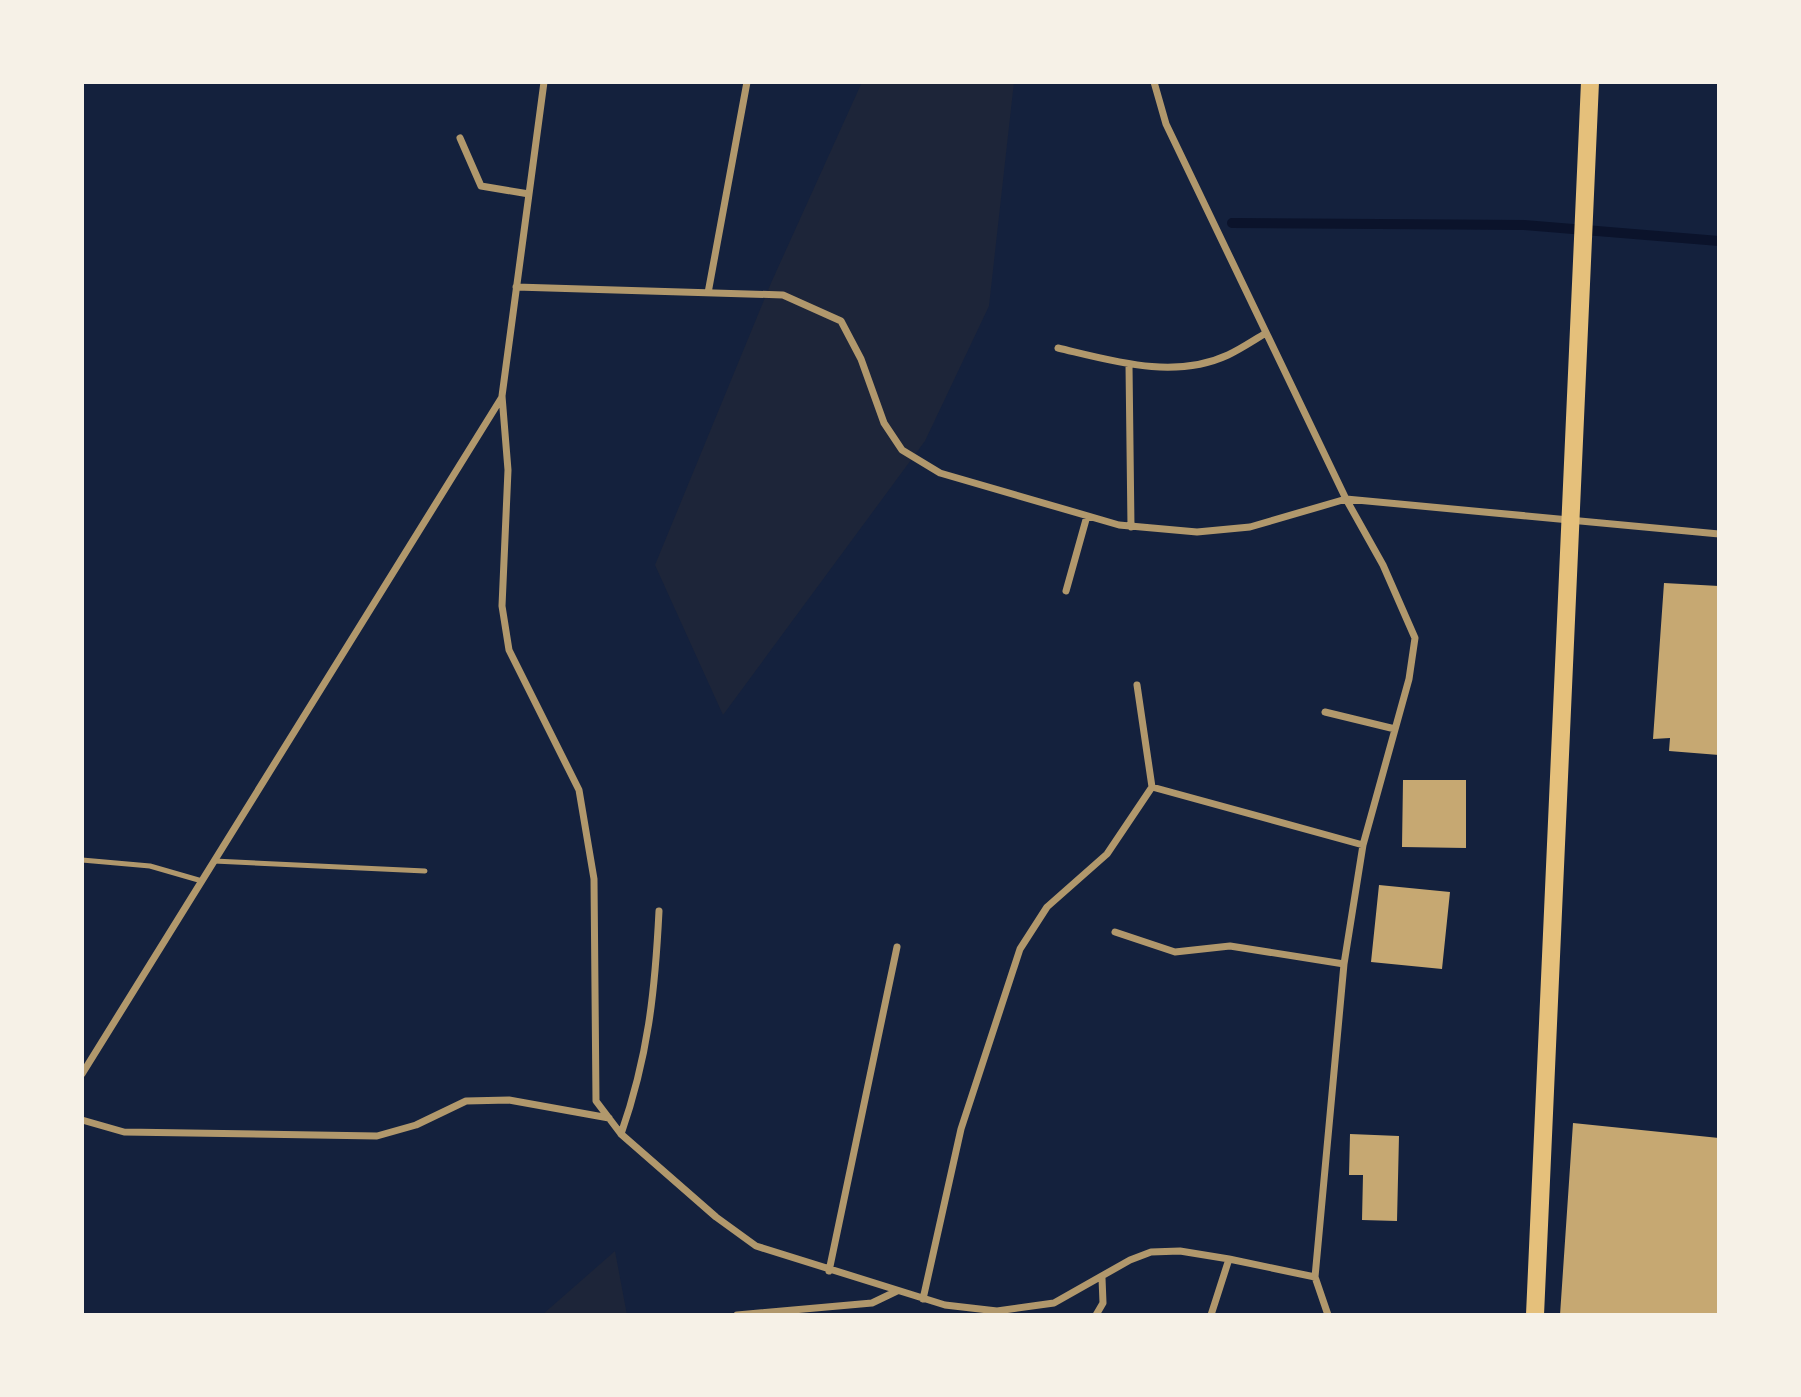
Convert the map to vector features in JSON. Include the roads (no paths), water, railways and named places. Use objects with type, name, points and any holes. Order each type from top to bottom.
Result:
[{"type":"main road","points":[[1535,1315],[1590,82]]},
{"type":"street","points":[[544,82],[502,396],[508,470],[502,606],[509,650],[579,790],[594,879],[596,1101],[621,1134],[716,1217],[756,1246],[829,1271],[945,1305],[997,1311],[1055,1303],[1130,1260],[1151,1252],[1181,1251],[1315,1277]]},
{"type":"street","points":[[709,293],[747,82]]},
{"type":"street","points":[[1154,82],[1166,124],[1346,499],[1383,565],[1415,638],[1409,679],[1363,845],[1344,964],[1315,1277],[1328,1315]]},
{"type":"street","points":[[460,138],[481,186],[529,194]]},
{"type":"street","points":[[516,287],[783,295],[841,321],[861,359],[884,423],[902,450],[940,472],[1131,527],[1197,532],[1250,527],[1346,499],[1572,518],[1719,534]]},
{"type":"street","points":[[1058,348],[1129,365],[1188,367],[1227,355],[1266,332]]},
{"type":"street","points":[[1129,365],[1131,527]]},
{"type":"street","points":[[82,1074],[502,396]]},
{"type":"street","points":[[1066,591],[1087,516]]},
{"type":"street","points":[[923,1299],[961,1129],[1020,949],[1046,907],[1107,854],[1152,787],[1136,685]]},
{"type":"street","points":[[1325,712],[1395,729]]},
{"type":"street","points":[[1152,787],[1363,845]]},
{"type":"street","points":[[621,1134],[639,1081],[655,984],[659,911]]},
{"type":"street","points":[[1115,932],[1175,951],[1230,946],[1344,964]]},
{"type":"street","points":[[829,1271],[897,947]]},
{"type":"street","points":[[82,1120],[124,1132],[377,1136],[416,1125],[466,1101],[509,1100],[609,1118]]},
{"type":"street","points":[[1211,1315],[1229,1259]]},
{"type":"street","points":[[1096,1315],[1103,1303],[1102,1278]]},
{"type":"street","points":[[737,1315],[872,1303],[898,1291]]},
{"type":"street","points":[[945,1305],[946,1315]]},
{"type":"lane","points":[[82,860],[149,866],[202,881]]},
{"type":"lane","points":[[214,861],[425,871]]},
{"type":"waterway","points":[[1232,223],[1524,225],[1719,241]]}]
